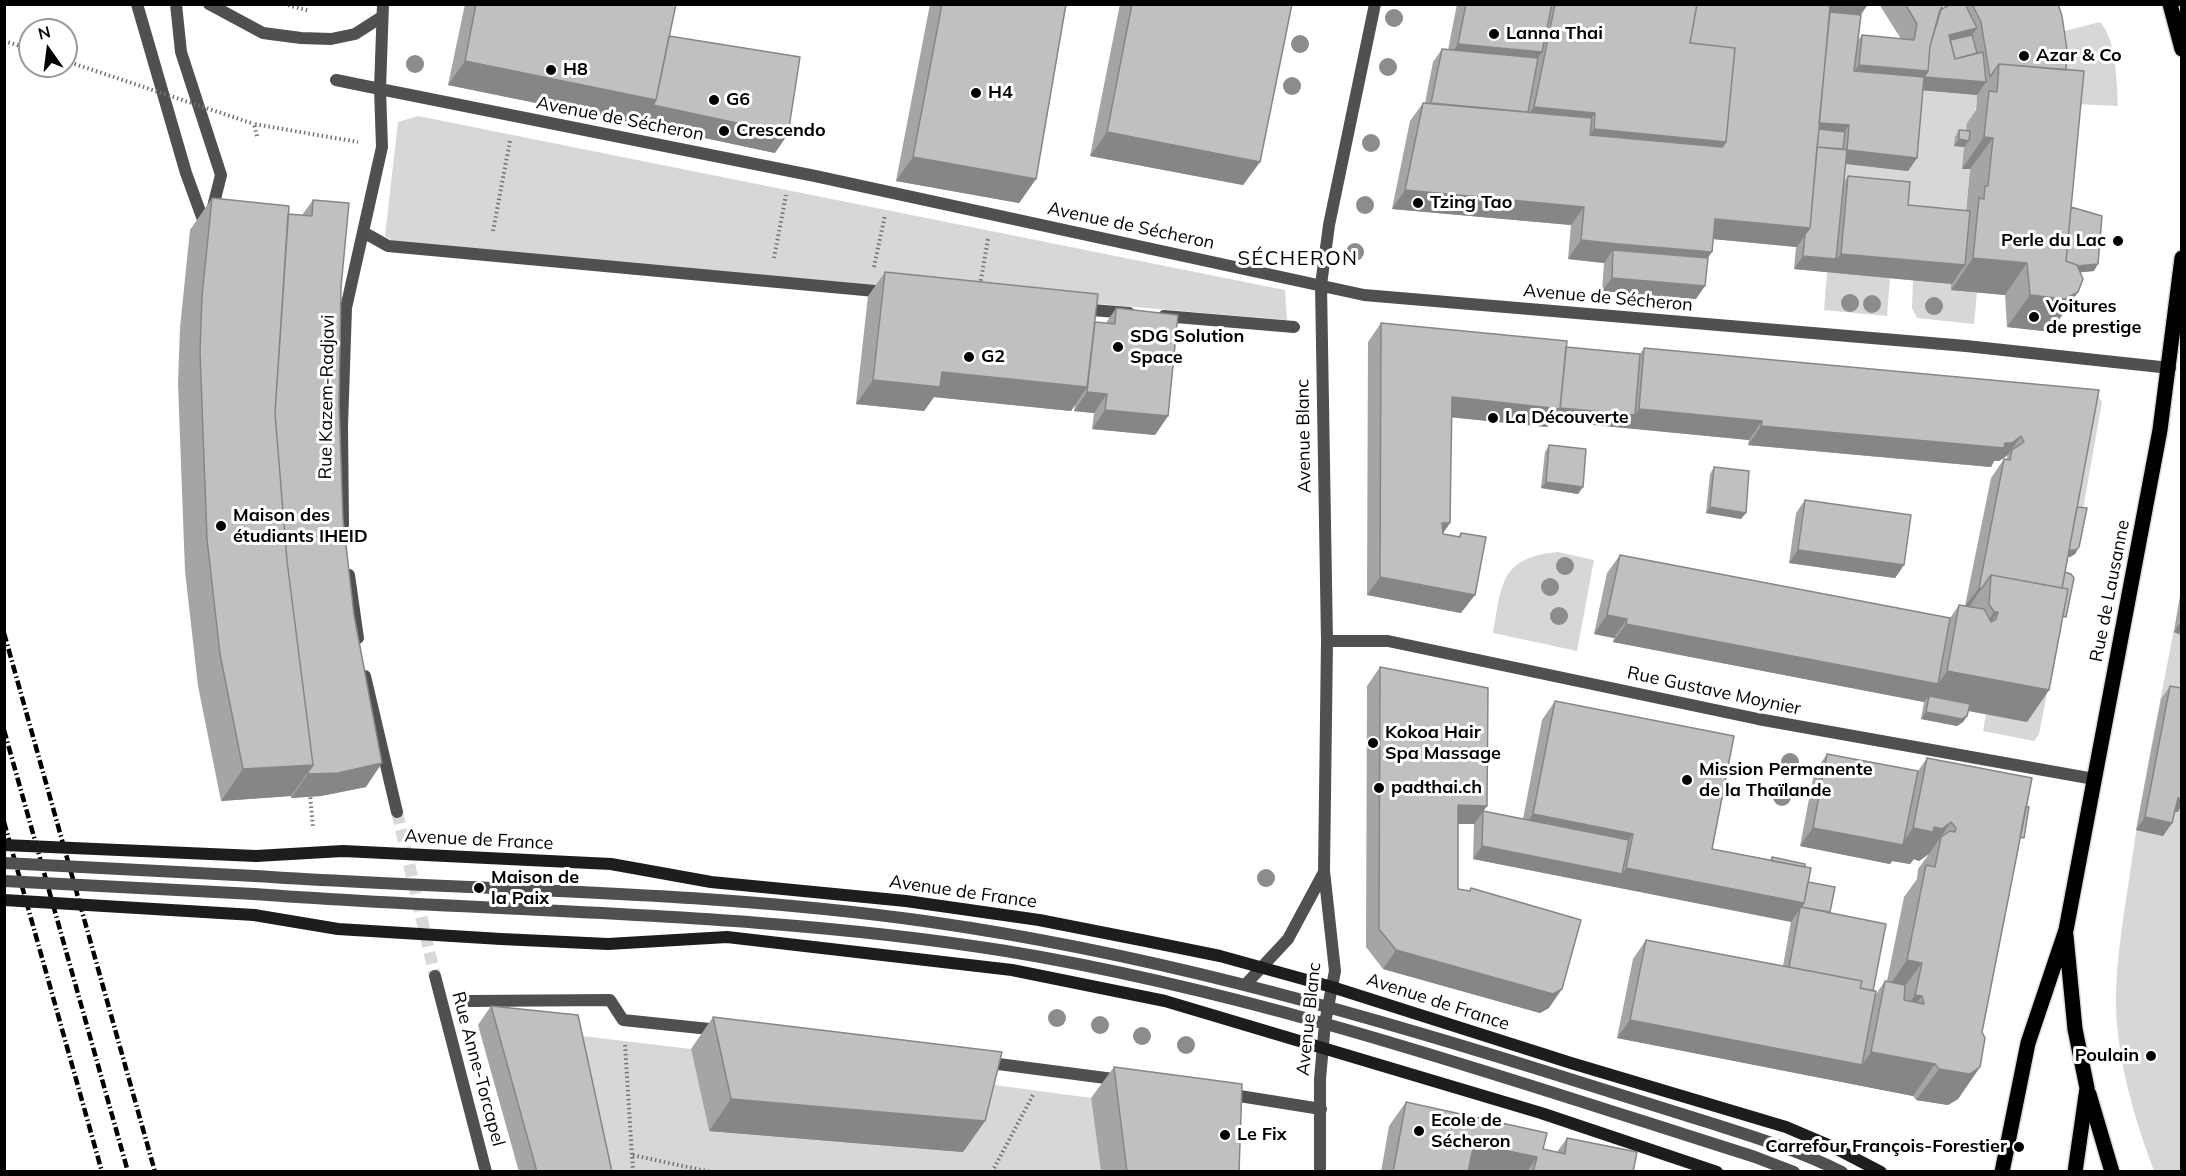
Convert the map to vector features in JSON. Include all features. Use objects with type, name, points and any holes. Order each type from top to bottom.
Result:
[{"type":"main road","points":[[2170,4],[2181,49]]},
{"type":"main road","name":"Rue de Lausanne","points":[[2002,1172],[2028,1043],[2066,930],[2158,442],[2170,368],[2181,258]]},
{"type":"main road","name":"Avenue de France","points":[[4,845],[256,856],[343,851],[611,864],[711,882],[906,901],[1040,921],[1220,956],[1332,987],[1571,1064],[1786,1127],[1833,1147],[1881,1172]]},
{"type":"main road","points":[[4,900],[254,915],[339,929],[489,938],[608,944],[728,937],[1012,970],[1165,1001],[1541,1113],[1717,1172]]},
{"type":"main road","name":"Rue de Lausanne","points":[[2066,930],[2075,1029],[2087,1088],[2074,1172]]},
{"type":"main road","points":[[2087,1088],[2112,1172]]},
{"type":"street","points":[[137,4],[186,173],[207,232],[221,175],[181,52],[176,4]]},
{"type":"street","points":[[209,4],[263,33],[301,38],[331,39],[355,34],[380,18]]},
{"type":"street","name":"Rue Kazem-Radjavi","points":[[345,541],[342,426],[346,308],[382,147],[380,18],[383,4]]},
{"type":"street","name":"Avenue Blanc","points":[[1320,1172],[1323,1047],[1335,971],[1324,871],[1327,641],[1320,285],[1329,225],[1375,4]]},
{"type":"street","points":[[336,80],[380,89]]},
{"type":"street","name":"Avenue de Sécheron","points":[[380,89],[790,171],[1364,296],[1966,346],[2170,368]]},
{"type":"street","points":[[363,232],[388,246],[902,294]]},
{"type":"street","points":[[1072,308],[1294,327]]},
{"type":"street","points":[[348,564],[362,662],[397,812]]},
{"type":"street","name":"Rue Gustave Moynier","points":[[1327,641],[1388,642],[1758,719],[2094,779]]},
{"type":"street","points":[[4,863],[633,896],[843,912],[1010,934],[1164,964],[1328,1005],[1752,1136],[1842,1172]]},
{"type":"street","name":"Avenue Blanc","points":[[1247,984],[1263,969],[1299,922],[1324,871]]},
{"type":"street","points":[[4,881],[754,922],[926,939],[1129,975],[1325,1023],[1755,1157],[1794,1172]]},
{"type":"street","name":"Rue Anne-Torcapel","points":[[435,976],[486,1172]]},
{"type":"street","points":[[468,1001],[610,1000],[623,1020],[727,1031]]},
{"type":"street","points":[[967,1060],[1137,1083]]},
{"type":"street","points":[[1217,1093],[1321,1109]]},
{"type":"path","points":[[78,65],[254,124],[366,143]]},
{"type":"path","points":[[489,256],[514,116]]},
{"type":"path","points":[[254,124],[257,136]]},
{"type":"path","points":[[769,282],[790,171]]},
{"type":"path","points":[[869,291],[890,193]]},
{"type":"path","points":[[979,290],[992,215]]},
{"type":"path","points":[[309,785],[313,825]]},
{"type":"path","points":[[623,1020],[633,1172]]},
{"type":"path","points":[[992,1172],[1046,1071]]},
{"type":"path","points":[[632,1155],[711,1172]]},
{"type":"shaded area","points":[[2100,22],[2105,29],[2112,50],[2118,106],[2053,103],[2049,35]]},
{"type":"shaded area","points":[[1915,90],[1977,95],[1974,124],[1964,147],[1970,169],[1965,217],[1835,195],[1838,163]]},
{"type":"shaded area","points":[[418,116],[1285,290],[1287,320],[398,244],[385,236],[398,122]]},
{"type":"shaded area","points":[[1827,272],[1890,278],[1887,316],[1824,310]]},
{"type":"shaded area","points":[[1913,280],[1952,284],[1977,292],[1974,324],[1917,318],[1912,308]]},
{"type":"shaded area","points":[[2098,396],[2102,402],[2082,515],[2066,512]]},
{"type":"shaded area","points":[[1558,552],[1594,560],[1577,651],[1493,633],[1502,587],[1514,567],[1539,555]]},
{"type":"shaded area","points":[[2181,592],[2181,1171],[2154,1171],[2139,1129],[2122,1062],[2116,995],[2123,918],[2141,803]]},
{"type":"shaded area","points":[[2061,623],[2039,734],[2034,741],[1983,731],[1986,714],[2027,722]]},
{"type":"shaded area","points":[[565,1034],[691,1049],[709,1131],[980,1083],[1091,1098],[1101,1171],[595,1171]]},
{"type":"building","name":"H8","points":[[476,4],[676,4],[656,100],[465,61]]},
{"type":"building","name":"H4","points":[[942,4],[1066,4],[1036,179],[913,157]]},
{"type":"building","points":[[1132,4],[1292,4],[1260,162],[1107,132]]},
{"type":"building","name":"Lanna Thai","points":[[1466,4],[1552,4],[1542,52],[1458,44]]},
{"type":"building","points":[[1555,4],[1697,4],[1690,43],[1735,48],[1726,142],[1594,129],[1595,113],[1534,107]]},
{"type":"building","points":[[1697,4],[1819,4],[1830,6],[1810,228],[1715,219],[1712,252],[1618,244],[1581,240],[1584,207],[1405,190],[1423,103],[1592,118],[1590,135],[1722,147],[1726,142],[1735,48],[1690,43]]},
{"type":"building","points":[[1905,4],[1941,4],[1942,6],[1930,46],[1928,71],[1859,65],[1862,35],[1914,40],[1917,24]]},
{"type":"building","points":[[1951,4],[1965,4],[1977,28],[1949,35],[1955,59],[1983,52],[1986,82],[1924,77],[1928,71],[1930,46],[1940,10]]},
{"type":"building","points":[[1972,4],[2058,4],[2067,50],[2066,70],[1999,64],[1990,77],[1981,22]]},
{"type":"building","points":[[1830,12],[1861,15],[1854,71],[1924,77],[1917,158],[1847,150],[1849,125],[1819,123]]},
{"type":"building","points":[[1972,35],[1977,53],[1955,59],[1950,40]]},
{"type":"building","name":"G6","points":[[669,36],[800,57],[788,134],[653,105]]},
{"type":"building","points":[[1442,49],[1538,58],[1528,112],[1431,103]]},
{"type":"building","points":[[1999,64],[2084,71],[2066,261],[2077,265],[2083,279],[2078,292],[2065,299],[2030,295],[2027,263],[1973,258],[1979,198],[1984,199],[1985,186],[1988,186],[1993,138],[1984,137],[1989,91],[1997,92]]},
{"type":"building","points":[[1819,129],[1845,132],[1843,149],[1817,147]]},
{"type":"building","points":[[1959,130],[1970,131],[1969,141],[1959,139]]},
{"type":"building","points":[[1817,147],[1847,150],[1836,259],[1803,256],[1805,234],[1810,228]]},
{"type":"building","points":[[1848,176],[1910,182],[1908,205],[1970,211],[1965,265],[1841,254]]},
{"type":"building","name":"Maison des étudiants IHEID","points":[[212,198],[289,206],[275,413],[287,561],[313,765],[243,769],[220,654],[207,539],[200,352],[202,296]]},
{"type":"building","points":[[313,200],[349,203],[341,287],[339,403],[343,519],[354,615],[382,763],[338,773],[308,774],[313,765],[287,561],[275,413],[288,214],[312,216]]},
{"type":"building","points":[[2071,207],[2102,216],[2098,264],[2078,266],[2066,261]]},
{"type":"building","points":[[1613,250],[1708,258],[1705,286],[1612,278]]},
{"type":"building","name":"G2","points":[[885,272],[1098,294],[1087,387],[942,372],[940,387],[873,380]]},
{"type":"building","points":[[1116,308],[1178,315],[1168,416],[1105,410],[1107,394],[1087,392],[1095,322],[1115,324]]},
{"type":"building","points":[[1381,323],[1567,341],[1560,409],[1452,397],[1450,523],[1442,523],[1443,534],[1460,537],[1461,533],[1486,537],[1475,595],[1380,577]]},
{"type":"building","points":[[1566,347],[1640,354],[1635,415],[1560,408]]},
{"type":"building","points":[[1644,348],[2099,390],[2062,588],[1991,575],[1982,588],[1979,588],[2004,459],[2010,460],[2012,450],[2024,442],[2021,436],[2012,443],[2005,443],[2004,448],[1761,426],[1762,421],[1639,409]]},
{"type":"building","points":[[1549,445],[1586,449],[1583,487],[1546,482]]},
{"type":"building","points":[[1714,467],[1749,471],[1746,513],[1710,507]]},
{"type":"building","points":[[1805,500],[1911,515],[1904,565],[1798,550]]},
{"type":"building","points":[[2077,507],[2087,508],[2079,547],[2069,550]]},
{"type":"building","points":[[1620,555],[1950,618],[1938,684],[1626,624],[1627,619],[1607,615]]},
{"type":"building","points":[[2065,572],[2074,578],[2066,617],[2063,616],[2068,589],[2062,588]]},
{"type":"building","points":[[1991,575],[2068,589],[2049,690],[1947,671],[1959,605],[1984,609],[1991,622],[1996,619],[1998,612],[1994,612],[1989,604]]},
{"type":"building","points":[[1380,667],[1488,688],[1487,806],[1458,805],[1458,889],[1470,891],[1471,888],[1581,920],[1562,989],[1553,994],[1396,950],[1379,929]]},
{"type":"building","points":[[2170,686],[2181,688],[2181,798],[2178,798],[2172,823],[2145,817]]},
{"type":"building","points":[[1929,696],[1970,704],[1967,716],[1962,719],[1926,712]]},
{"type":"building","points":[[1555,701],[1734,736],[1712,849],[1811,868],[1804,903],[1626,868],[1633,834],[1533,814]]},
{"type":"building","points":[[1827,754],[1918,771],[1903,845],[1813,828]]},
{"type":"building","points":[[1927,758],[2032,778],[1982,1032],[1985,1038],[1980,1067],[1970,1074],[1939,1069],[1935,1064],[1871,1052],[1885,981],[1905,985],[1904,1000],[1924,1004],[1922,996],[1915,995],[1922,963],[1907,960],[1926,865],[1935,867],[1941,837],[1950,831],[1955,832],[1956,828],[1951,822],[1942,829],[1934,827],[1933,832],[1913,828]]},
{"type":"building","points":[[2026,806],[2029,807],[2024,838],[2020,837]]},
{"type":"building","points":[[1483,811],[1629,840],[1622,874],[1482,846]]},
{"type":"building","points":[[1772,857],[1805,864],[1805,867],[1772,861]]},
{"type":"building","points":[[1808,882],[1835,887],[1830,912],[1801,907],[1804,903]]},
{"type":"building","points":[[1801,907],[1886,924],[1873,991],[1860,988],[1862,981],[1789,967]]},
{"type":"building","points":[[1646,940],[1862,981],[1860,988],[1876,991],[1862,1065],[1630,1020]]},
{"type":"building","points":[[491,1006],[578,1015],[612,1172],[537,1172]]},
{"type":"building","points":[[713,1017],[1002,1052],[985,1121],[731,1099]]},
{"type":"building","points":[[1114,1067],[1242,1084],[1239,1172],[1127,1172]]},
{"type":"building","points":[[1406,1102],[1547,1133],[1543,1149],[1565,1154],[1567,1138],[1637,1152],[1633,1172],[1533,1172],[1537,1157],[1474,1144],[1468,1172],[1393,1172]]},
{"type":"tunnel","points":[[397,812],[435,976]]},
{"type":"railway","points":[[4,633],[155,1172]]},
{"type":"railway","points":[[4,730],[128,1172]]},
{"type":"railway","points":[[4,822],[102,1172]]},
{"type":"place","name":"Lanna Thai","points":[[1494,34]]},
{"type":"place","name":"Azar & Co","points":[[2024,56]]},
{"type":"place","name":"H8","points":[[551,70]]},
{"type":"place","name":"H4","points":[[976,93]]},
{"type":"place","name":"G6","points":[[714,100]]},
{"type":"place","name":"Crescendo","points":[[724,131]]},
{"type":"place","name":"Tzing Tao","points":[[1418,203]]},
{"type":"place","name":"Perle du Lac","points":[[2118,241]]},
{"type":"place","name":"Voitures de prestige","points":[[2034,317]]},
{"type":"place","name":"SDG Solution Space","points":[[1118,347]]},
{"type":"place","name":"G2","points":[[969,357]]},
{"type":"place","name":"La Découverte","points":[[1493,418]]},
{"type":"place","name":"Maison des étudiants IHEID","points":[[221,526]]},
{"type":"place","name":"Kokoa Hair Spa Massage","points":[[1373,743]]},
{"type":"place","name":"Mission Permanente de la Thaïlande","points":[[1687,780]]},
{"type":"place","name":"padthai.ch","points":[[1379,788]]},
{"type":"place","name":"Maison de la Paix","points":[[479,888]]},
{"type":"place","name":"Poulain","points":[[2151,1056]]},
{"type":"place","name":"Ecole de Sécheron","points":[[1419,1131]]},
{"type":"place","name":"Le Fix","points":[[1225,1135]]},
{"type":"place","name":"Carrefour François-Forestier","points":[[2019,1147]]},
{"type":"district","name":"SÉCHERON","points":[[1298,259]]}]
